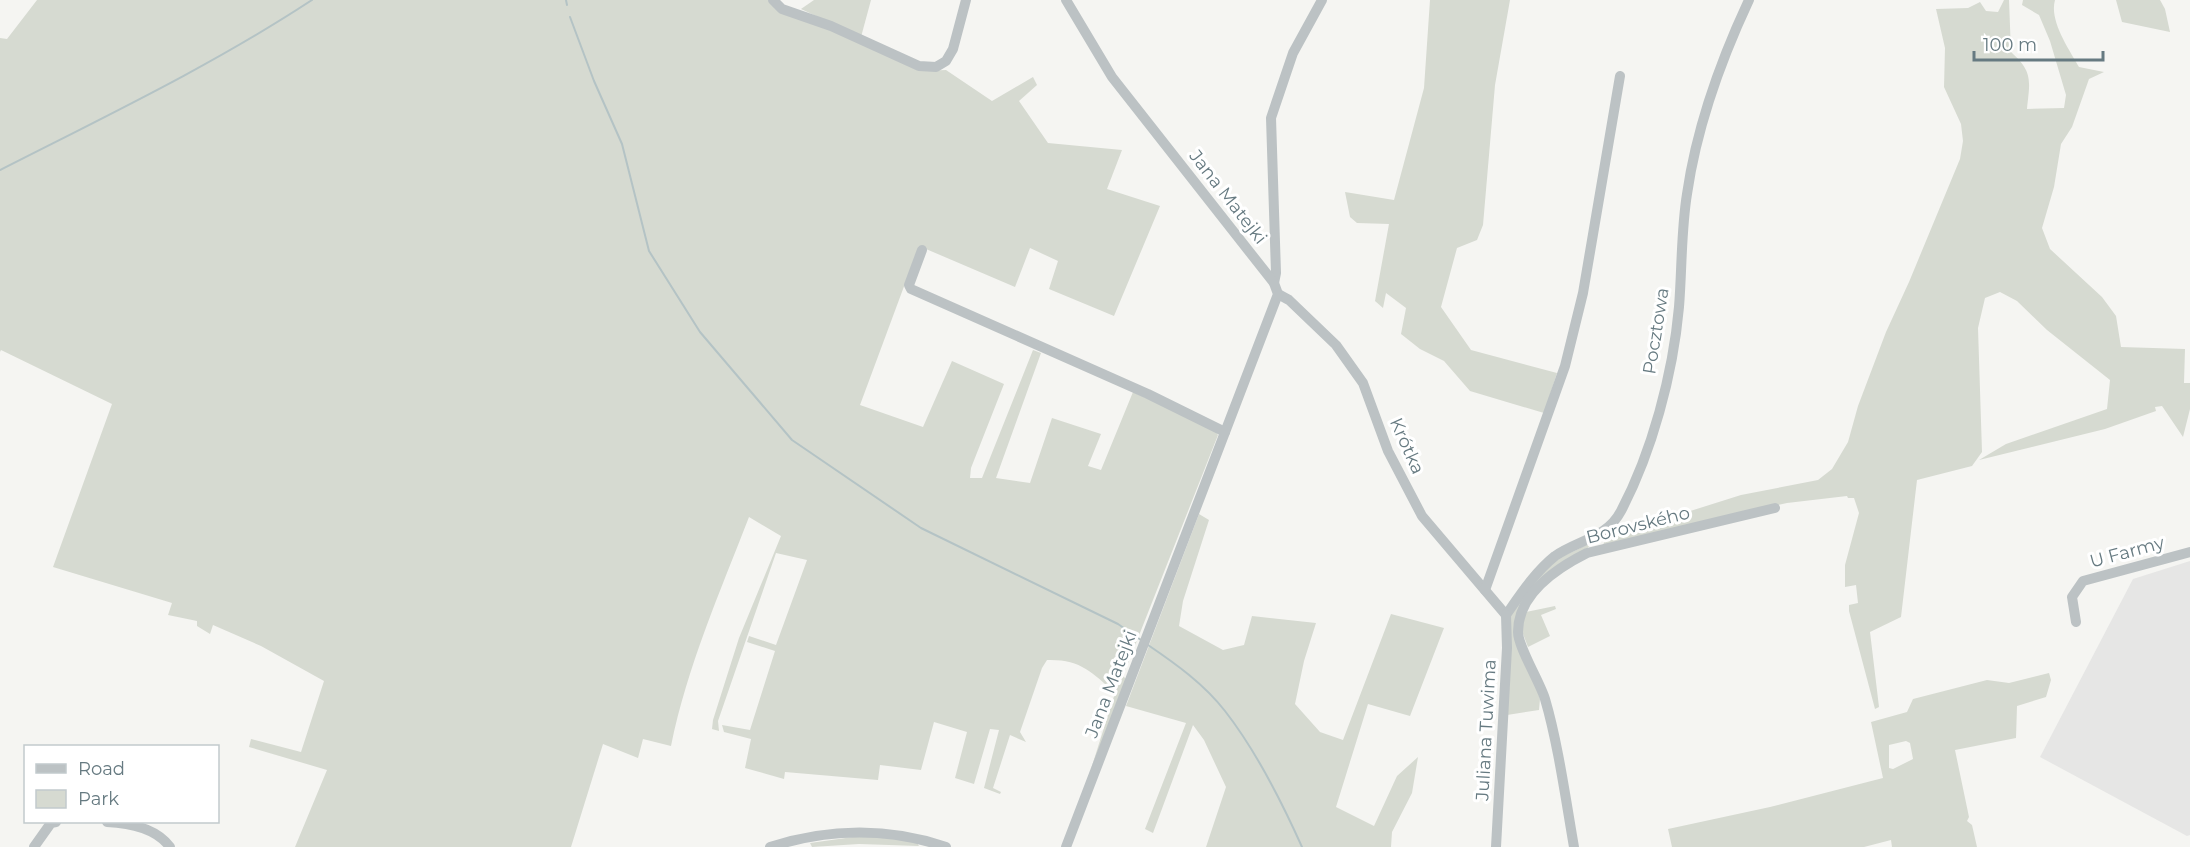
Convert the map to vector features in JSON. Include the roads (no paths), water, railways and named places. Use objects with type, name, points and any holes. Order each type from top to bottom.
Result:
[{"type":"street","points":[[773,0],[782,9],[831,26],[919,66],[936,67],[946,61],[953,49],[966,0]]},
{"type":"street","name":"Jana Matejki","points":[[1066,0],[1112,77],[1274,283],[1278,294],[1066,847]]},
{"type":"street","points":[[1274,283],[1276,273],[1271,118],[1293,53],[1322,0]]},
{"type":"street","name":"Pocztowa","points":[[1506,615],[1525,587],[1554,557],[1605,532],[1613,524],[1628,497],[1653,433],[1679,310],[1686,195],[1697,141],[1712,89],[1749,0]]},
{"type":"street","points":[[1485,590],[1565,366],[1583,293],[1620,76]]},
{"type":"street","points":[[922,250],[909,285],[911,289],[1148,394],[1225,432]]},
{"type":"street","name":"Krótka","points":[[1278,294],[1305,315],[1336,345],[1363,383],[1388,451],[1422,516],[1506,615]]},
{"type":"street","name":"Borovského","points":[[1574,847],[1545,699],[1518,633],[1520,620],[1529,600],[1542,582],[1563,565],[1587,553],[1775,508]]},
{"type":"street","name":"U Farmy","points":[[2076,622],[2072,597],[2083,581],[2190,552]]},
{"type":"street","name":"Juliana Tuwima","points":[[1496,847],[1508,648],[1506,615]]},
{"type":"street","points":[[34,847],[51,823]]},
{"type":"street","points":[[130,823],[165,839],[170,847]]},
{"type":"street","points":[[770,847],[824,833],[875,831],[946,847]]},
{"type":"waterway","points":[[0,170],[198,68],[312,0]]},
{"type":"waterway","points":[[566,0],[567,5]]},
{"type":"waterway","points":[[570,17],[594,81],[622,144],[649,251],[700,332],[792,440],[921,528],[1118,624],[1141,640]]},
{"type":"waterway","points":[[1148,645],[1199,683],[1225,711],[1248,743],[1268,777],[1302,847]]}]
